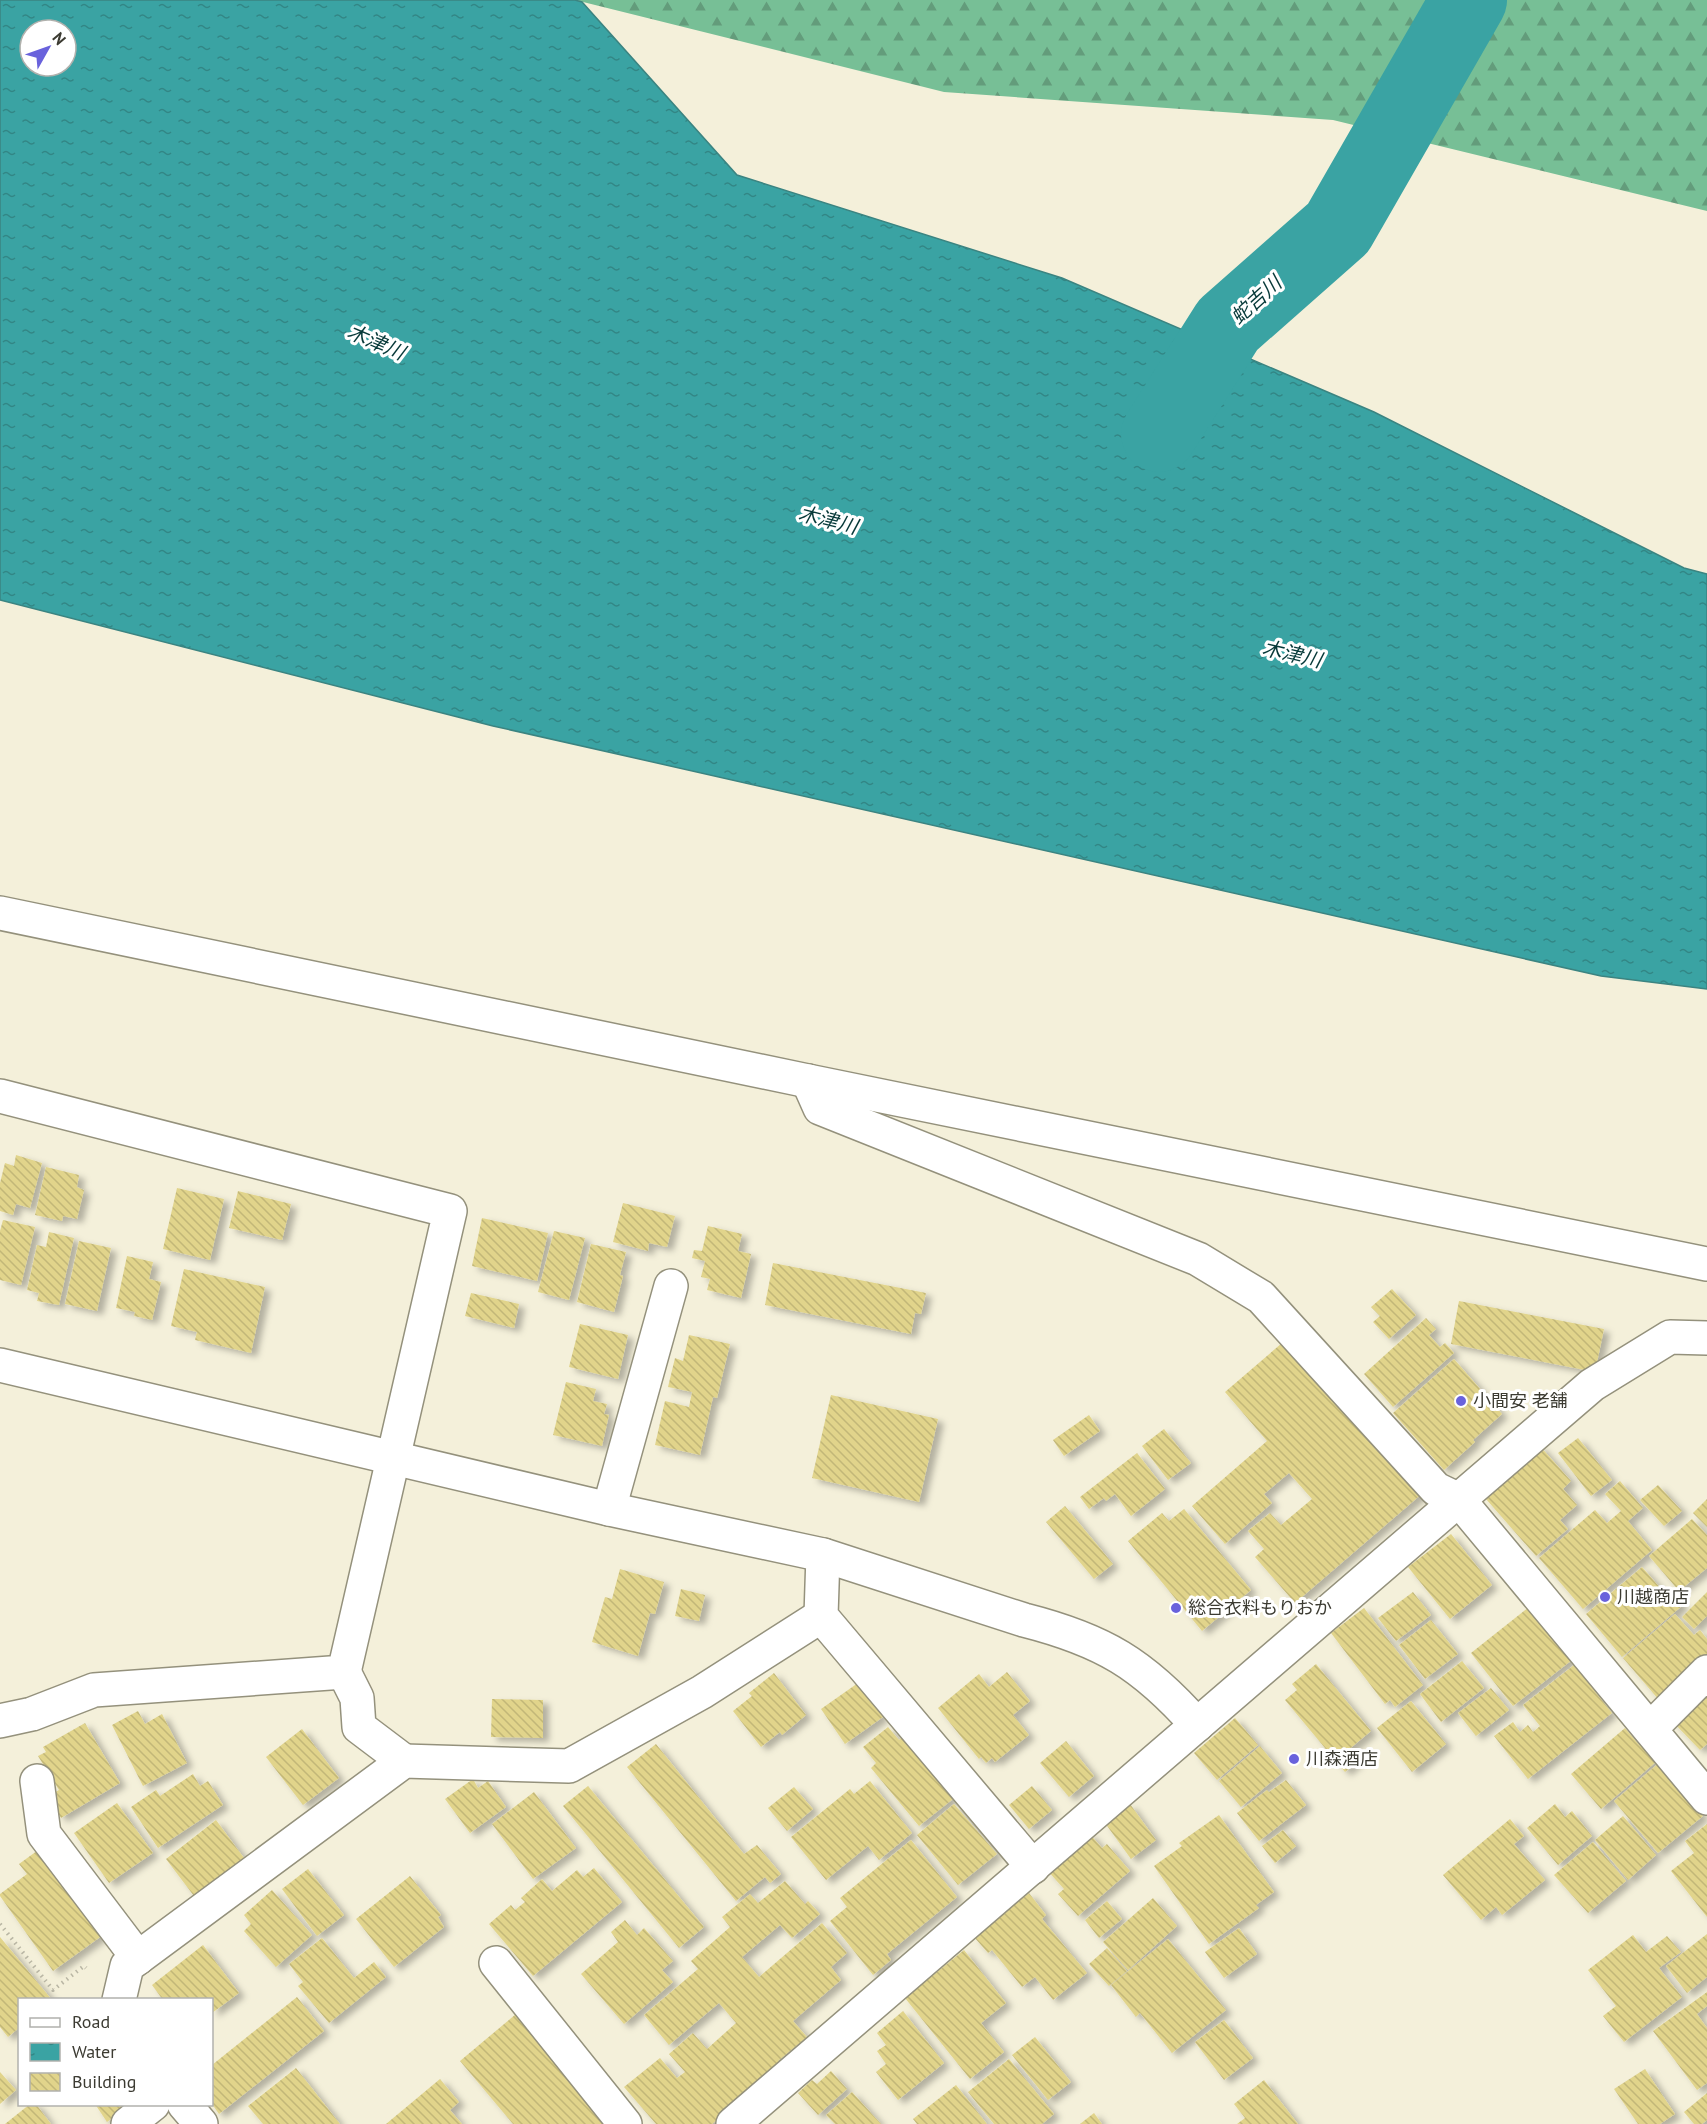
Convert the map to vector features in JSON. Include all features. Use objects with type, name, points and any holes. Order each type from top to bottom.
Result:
[{"type":"street","points":[[0,913],[808,1081],[1707,1264]]},
{"type":"street","points":[[808,1081],[820,1108],[1198,1259],[1261,1297],[1436,1489],[1459,1500],[1650,1729],[1701,1779]]},
{"type":"street","points":[[0,1096],[450,1211],[344,1672],[357,1698],[359,1727],[404,1761],[569,1766],[702,1692],[821,1616]]},
{"type":"street","points":[[609,1509],[671,1286]]},
{"type":"street","points":[[733,2124],[1592,1386],[1670,1337],[1707,1338]]},
{"type":"street","points":[[0,1365],[609,1509],[823,1555],[1092,1641],[1151,1678],[1197,1725]]},
{"type":"street","points":[[823,1555],[821,1616],[1033,1866]]},
{"type":"street","points":[[0,1721],[32,1714],[94,1690],[344,1672]]},
{"type":"street","points":[[1650,1729],[1707,1672]]},
{"type":"street","points":[[119,1998],[127,1966],[404,1761]]},
{"type":"street","points":[[38,1781],[44,1834],[138,1958]]},
{"type":"street","points":[[496,1963],[625,2124]]},
{"type":"street","points":[[128,2124],[150,2106]]},
{"type":"street","points":[[186,2106],[201,2124]]},
{"type":"path","points":[[0,1924],[53,1990],[84,1966],[92,1974]]},
{"type":"green space","points":[[575,0],[1707,0],[1707,211],[1333,120],[944,92]]},
{"type":"water","name":"木津川","points":[[0,0],[575,0],[582,2],[737,175],[1062,278],[1374,412],[1684,568],[1707,574],[1707,989],[1601,976],[493,726],[0,600]]},
{"type":"building","points":[[16,1155],[42,1163],[30,1208],[16,1204],[13,1215],[0,1211],[0,1183],[5,1163],[14,1166]]},
{"type":"building","points":[[46,1167],[79,1175],[77,1187],[84,1190],[77,1219],[63,1216],[62,1221],[35,1215]]},
{"type":"building","points":[[177,1188],[224,1199],[210,1260],[163,1249]]},
{"type":"building","points":[[238,1191],[291,1204],[282,1240],[229,1228]]},
{"type":"building","points":[[623,1203],[675,1216],[667,1247],[649,1243],[648,1251],[613,1242]]},
{"type":"building","points":[[482,1218],[548,1233],[537,1281],[472,1266]]},
{"type":"building","points":[[3,1220],[35,1227],[21,1285],[0,1280],[0,1231]]},
{"type":"building","points":[[708,1226],[742,1234],[738,1251],[751,1254],[741,1298],[707,1290],[710,1279],[701,1277],[705,1261],[692,1258],[694,1250],[702,1251]]},
{"type":"building","points":[[554,1231],[585,1238],[569,1300],[538,1292]]},
{"type":"building","points":[[49,1232],[74,1238],[59,1305],[37,1301],[39,1293],[27,1290],[37,1245],[46,1247]]},
{"type":"building","points":[[79,1241],[111,1248],[97,1311],[65,1304]]},
{"type":"building","points":[[591,1244],[626,1252],[614,1312],[577,1302]]},
{"type":"building","points":[[127,1256],[153,1262],[149,1279],[161,1282],[152,1320],[134,1316],[135,1312],[116,1308]]},
{"type":"building","points":[[773,1263],[926,1293],[921,1314],[915,1313],[911,1334],[765,1305]]},
{"type":"building","points":[[184,1269],[265,1287],[251,1353],[195,1340],[197,1332],[171,1326]]},
{"type":"building","points":[[1392,1289],[1416,1315],[1389,1339],[1373,1322],[1380,1316],[1371,1307]]},
{"type":"building","points":[[471,1293],[519,1304],[514,1328],[465,1316]]},
{"type":"building","points":[[1459,1301],[1604,1329],[1595,1372],[1451,1344]]},
{"type":"building","points":[[1426,1318],[1436,1329],[1429,1335],[1440,1347],[1445,1343],[1454,1353],[1393,1407],[1364,1374]]},
{"type":"building","points":[[580,1324],[628,1335],[618,1379],[569,1367]]},
{"type":"building","points":[[689,1335],[730,1344],[717,1398],[713,1397],[700,1455],[655,1445],[665,1401],[689,1407],[692,1392],[668,1387],[675,1358],[683,1361]]},
{"type":"building","points":[[1289,1337],[1424,1492],[1295,1603],[1255,1557],[1264,1549],[1248,1531],[1270,1513],[1281,1525],[1312,1499],[1289,1473],[1264,1494],[1272,1503],[1225,1544],[1192,1506],[1267,1441],[1225,1392]]},
{"type":"building","points":[[1454,1359],[1502,1414],[1444,1470],[1393,1413]]},
{"type":"building","points":[[566,1382],[596,1389],[593,1401],[607,1404],[604,1414],[609,1415],[602,1446],[553,1435]]},
{"type":"building","points":[[831,1395],[938,1419],[919,1502],[812,1478]]},
{"type":"building","points":[[1089,1415],[1100,1431],[1064,1456],[1053,1440]]},
{"type":"building","points":[[1164,1429],[1191,1463],[1168,1480],[1142,1446]]},
{"type":"building","points":[[1578,1438],[1612,1480],[1591,1496],[1558,1453]]},
{"type":"building","points":[[1539,1445],[1571,1481],[1563,1489],[1577,1505],[1560,1520],[1568,1529],[1536,1556],[1486,1499],[1491,1495],[1486,1491]]},
{"type":"building","points":[[1137,1453],[1165,1489],[1131,1516],[1115,1494],[1106,1501],[1104,1498],[1089,1509],[1080,1497]]},
{"type":"building","points":[[1620,1481],[1643,1508],[1628,1521],[1652,1550],[1583,1609],[1539,1558],[1595,1510],[1607,1523],[1621,1511],[1605,1494]]},
{"type":"building","points":[[1658,1485],[1682,1511],[1664,1526],[1640,1500]]},
{"type":"building","points":[[1707,1499],[1707,1527],[1693,1513]]},
{"type":"building","points":[[1065,1506],[1113,1564],[1094,1579],[1046,1522]]},
{"type":"building","points":[[1184,1509],[1251,1590],[1202,1631],[1128,1541],[1162,1513],[1169,1521]]},
{"type":"building","points":[[1692,1519],[1707,1535],[1707,1568],[1679,1591],[1649,1556]]},
{"type":"building","points":[[1451,1534],[1492,1585],[1450,1619],[1408,1567]]},
{"type":"building","points":[[1642,1567],[1669,1598],[1674,1594],[1683,1605],[1622,1657],[1586,1614]]},
{"type":"building","points":[[620,1569],[664,1582],[655,1614],[650,1613],[638,1656],[592,1642],[605,1597],[612,1599]]},
{"type":"building","points":[[681,1589],[705,1595],[699,1621],[675,1616]]},
{"type":"building","points":[[1413,1592],[1431,1615],[1396,1641],[1378,1618]]},
{"type":"building","points":[[1707,1592],[1707,1616],[1694,1629],[1682,1617]]},
{"type":"building","points":[[1529,1607],[1572,1660],[1513,1706],[1471,1653]]},
{"type":"building","points":[[1364,1608],[1423,1685],[1395,1707],[1390,1700],[1385,1704],[1331,1633]]},
{"type":"building","points":[[1675,1614],[1694,1635],[1700,1630],[1707,1639],[1707,1660],[1659,1700],[1623,1658]]},
{"type":"building","points":[[1431,1620],[1458,1654],[1425,1679],[1399,1645]]},
{"type":"building","points":[[1462,1661],[1484,1688],[1441,1722],[1420,1694]]},
{"type":"building","points":[[1316,1664],[1371,1731],[1347,1751],[1357,1762],[1345,1772],[1285,1700],[1297,1690],[1292,1684]]},
{"type":"building","points":[[1574,1665],[1612,1713],[1528,1779],[1494,1736],[1513,1722],[1520,1732],[1528,1725],[1533,1732],[1540,1726],[1523,1705]]},
{"type":"building","points":[[1007,1672],[1030,1701],[1013,1715],[1029,1735],[995,1762],[992,1758],[986,1763],[981,1757],[979,1759],[938,1708],[979,1674],[989,1687]]},
{"type":"building","points":[[774,1673],[806,1715],[782,1735],[780,1732],[761,1747],[733,1711],[752,1696],[749,1693]]},
{"type":"building","points":[[858,1683],[883,1717],[845,1744],[821,1709]]},
{"type":"building","points":[[1707,1687],[1707,1744],[1700,1750],[1671,1720]]},
{"type":"building","points":[[1491,1688],[1509,1710],[1476,1736],[1458,1713]]},
{"type":"building","points":[[492,1699],[543,1700],[543,1738],[491,1737]]},
{"type":"building","points":[[1411,1701],[1446,1744],[1412,1772],[1377,1728]]},
{"type":"building","points":[[138,1711],[145,1724],[162,1714],[187,1763],[143,1786],[112,1725]]},
{"type":"building","points":[[1235,1718],[1258,1745],[1217,1780],[1194,1753]]},
{"type":"building","points":[[85,1723],[120,1783],[61,1818],[48,1796],[59,1790],[38,1756],[46,1752],[43,1747]]},
{"type":"building","points":[[888,1727],[899,1740],[902,1737],[953,1799],[919,1826],[871,1768],[876,1763],[863,1747]]},
{"type":"building","points":[[1625,1728],[1657,1761],[1601,1809],[1571,1774]]},
{"type":"building","points":[[302,1729],[339,1778],[303,1805],[266,1757]]},
{"type":"building","points":[[1066,1741],[1094,1776],[1069,1797],[1040,1763]]},
{"type":"building","points":[[656,1744],[744,1854],[757,1845],[781,1874],[770,1883],[765,1877],[736,1901],[627,1767]]},
{"type":"building","points":[[1260,1746],[1282,1773],[1241,1807],[1219,1781]]},
{"type":"building","points":[[1659,1763],[1703,1816],[1658,1853],[1614,1801]]},
{"type":"building","points":[[193,1774],[200,1786],[208,1781],[223,1805],[158,1848],[131,1807],[156,1790],[160,1796]]},
{"type":"building","points":[[473,1779],[478,1788],[488,1781],[506,1807],[470,1833],[445,1799]]},
{"type":"building","points":[[1286,1780],[1306,1805],[1259,1841],[1237,1813],[1267,1790],[1269,1792]]},
{"type":"building","points":[[870,1781],[912,1833],[879,1860],[868,1846],[826,1880],[791,1837],[850,1789],[854,1794]]},
{"type":"building","points":[[588,1786],[704,1927],[679,1948],[563,1806]]},
{"type":"building","points":[[1032,1786],[1052,1810],[1029,1829],[1009,1805]]},
{"type":"building","points":[[794,1787],[813,1809],[787,1831],[768,1808]]},
{"type":"building","points":[[534,1792],[576,1848],[533,1879],[492,1824]]},
{"type":"building","points":[[117,1803],[153,1853],[109,1883],[74,1833]]},
{"type":"building","points":[[954,1804],[997,1854],[958,1885],[917,1835]]},
{"type":"building","points":[[1130,1804],[1156,1840],[1131,1859],[1105,1823]]},
{"type":"building","points":[[1555,1804],[1565,1817],[1572,1811],[1592,1836],[1558,1865],[1527,1828]]},
{"type":"building","points":[[1219,1815],[1274,1892],[1256,1905],[1259,1908],[1209,1944],[1154,1866],[1182,1846],[1179,1843]]},
{"type":"building","points":[[1623,1816],[1656,1855],[1628,1880],[1595,1840]]},
{"type":"building","points":[[1510,1819],[1524,1836],[1514,1844],[1545,1880],[1502,1915],[1496,1907],[1481,1920],[1443,1875]]},
{"type":"building","points":[[216,1820],[244,1858],[236,1864],[240,1869],[206,1895],[202,1889],[194,1896],[166,1859]]},
{"type":"building","points":[[1707,1824],[1707,1917],[1671,1871],[1694,1853],[1685,1841]]},
{"type":"building","points":[[1283,1830],[1296,1846],[1275,1863],[1262,1846]]},
{"type":"building","points":[[1089,1833],[1102,1848],[1107,1844],[1130,1871],[1078,1916],[1058,1894],[1064,1889],[1047,1870]]},
{"type":"building","points":[[911,1840],[957,1897],[887,1954],[891,1960],[873,1975],[830,1921],[847,1907],[840,1898]]},
{"type":"building","points":[[1593,1842],[1626,1881],[1588,1913],[1554,1875]]},
{"type":"building","points":[[41,1848],[103,1935],[53,1971],[0,1896],[27,1874],[19,1864]]},
{"type":"building","points":[[594,1868],[622,1902],[533,1976],[489,1924],[511,1905],[515,1910],[525,1902],[521,1898],[542,1879],[552,1891],[577,1870],[583,1877]]},
{"type":"building","points":[[308,1869],[344,1915],[317,1936],[282,1889]]},
{"type":"building","points":[[410,1876],[441,1915],[438,1917],[444,1927],[394,1967],[356,1919]]},
{"type":"building","points":[[785,1881],[805,1904],[808,1901],[820,1914],[792,1938],[780,1925],[742,1957],[759,1977],[822,1923],[847,1953],[831,1967],[841,1980],[793,2021],[807,2037],[778,2061],[782,2065],[712,2124],[656,2124],[624,2087],[660,2058],[677,2078],[685,2072],[669,2054],[693,2033],[707,2049],[736,2023],[719,2003],[669,2045],[644,2015],[698,1969],[691,1961],[730,1927],[722,1917],[750,1894],[758,1903]]},
{"type":"building","points":[[272,1890],[312,1935],[276,1967],[244,1931],[251,1924],[244,1915]]},
{"type":"building","points":[[1029,1893],[1046,1915],[1042,1919],[1087,1973],[1053,2000],[1035,1977],[1022,1987],[992,1950],[988,1953],[974,1937]]},
{"type":"building","points":[[1153,1898],[1177,1926],[1128,1970],[1103,1942]]},
{"type":"building","points":[[1107,1901],[1122,1919],[1099,1938],[1085,1920]]},
{"type":"building","points":[[625,1920],[637,1935],[644,1928],[673,1961],[662,1970],[673,1982],[624,2024],[581,1974],[618,1942],[611,1932]]},
{"type":"building","points":[[1239,1928],[1257,1954],[1224,1978],[1205,1952]]},
{"type":"building","points":[[1707,1934],[1707,1977],[1687,1993],[1666,1966]]},
{"type":"building","points":[[1633,1935],[1646,1952],[1667,1936],[1681,1952],[1659,1968],[1682,1997],[1624,2042],[1603,2016],[1616,2006],[1588,1970]]},
{"type":"building","points":[[0,1937],[50,1998],[18,1998],[18,2029],[8,2037],[0,2027]]},
{"type":"building","points":[[322,1938],[354,1978],[374,1962],[386,1977],[329,2023],[298,1986],[303,1982],[289,1964]]},
{"type":"building","points":[[1168,1939],[1226,2010],[1172,2053],[1140,2013],[1136,2017],[1111,1985]]},
{"type":"building","points":[[203,1945],[239,1993],[213,2012],[213,1998],[162,1998],[152,1985]]},
{"type":"building","points":[[1107,1948],[1127,1971],[1109,1986],[1089,1964]]},
{"type":"building","points":[[964,1950],[1006,2003],[981,2023],[1004,2052],[970,2079],[905,1998]]},
{"type":"building","points":[[1707,1992],[1707,2006],[1697,2014],[1707,2028],[1707,2083],[1697,2090],[1653,2031]]},
{"type":"building","points":[[297,1997],[324,2031],[219,2114],[213,2105],[213,2064]]},
{"type":"building","points":[[903,2011],[944,2063],[898,2100],[876,2072],[886,2064],[877,2051],[886,2045],[877,2033]]},
{"type":"building","points":[[516,2014],[607,2124],[513,2124],[460,2061]]},
{"type":"building","points":[[1224,2020],[1253,2058],[1224,2080],[1195,2042]]},
{"type":"building","points":[[1035,2037],[1071,2082],[1048,2100],[1012,2055]]},
{"type":"building","points":[[1009,2059],[1054,2114],[1042,2124],[994,2124],[968,2092]]},
{"type":"building","points":[[296,2068],[340,2124],[263,2124],[248,2106]]},
{"type":"building","points":[[1645,2069],[1675,2114],[1660,2124],[1638,2124],[1614,2089]]},
{"type":"building","points":[[831,2071],[847,2089],[818,2115],[798,2093],[812,2080],[817,2084]]},
{"type":"building","points":[[0,2072],[16,2090],[0,2104]]},
{"type":"building","points":[[440,2079],[459,2102],[450,2110],[462,2124],[386,2124]]},
{"type":"building","points":[[1264,2080],[1298,2124],[1237,2124],[1245,2118],[1234,2104]]},
{"type":"building","points":[[956,2085],[987,2124],[917,2124],[913,2119]]},
{"type":"building","points":[[852,2092],[881,2124],[835,2124],[826,2115]]},
{"type":"building","points":[[1707,2093],[1707,2120],[1702,2124],[1694,2124],[1684,2112]]},
{"type":"building","points":[[28,2106],[38,2106],[51,2124],[5,2124]]},
{"type":"building","points":[[96,2106],[128,2106],[107,2122]]},
{"type":"building","points":[[1094,2113],[1102,2124],[1080,2124]]},
{"type":"waterway","name":"蛇吉川","points":[[1159,434],[1228,325],[1338,228],[1469,0]]},
{"type":"place","name":"小間安 老舗","points":[[1461,1401]]},
{"type":"place","name":"川越商店","points":[[1605,1597]]},
{"type":"place","name":"総合衣料もりおか","points":[[1176,1608]]},
{"type":"place","name":"川森酒店","points":[[1294,1759]]}]
